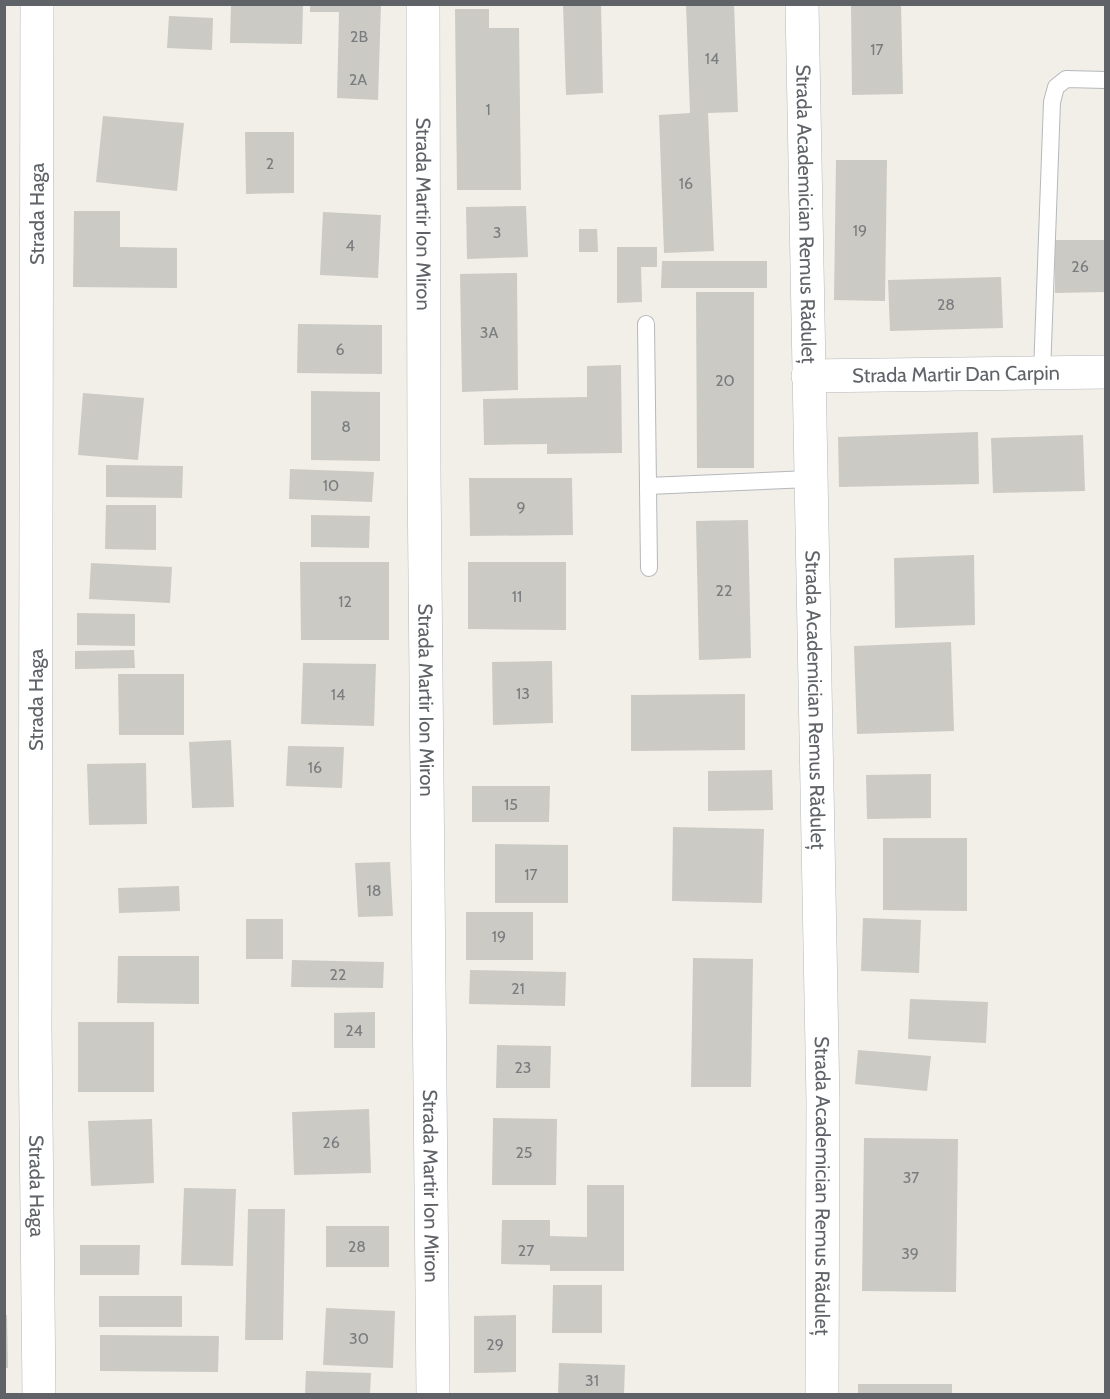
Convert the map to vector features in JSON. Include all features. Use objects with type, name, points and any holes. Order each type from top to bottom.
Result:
[{"type":"street","name":"Strada Haga","points":[[37,4],[35,1041],[39,1395]]},
{"type":"street","name":"Strada Martir Ion Miron","points":[[423,4],[424,473],[433,1395]]},
{"type":"street","name":"Strada Academician Remus Răduleț","points":[[802,4],[823,1101],[822,1395]]},
{"type":"street","name":"Strada Martir Dan Carpin","points":[[808,376],[1106,372]]},
{"type":"lane","points":[[1042,373],[1054,94],[1056,87],[1066,79],[1106,80]]},
{"type":"lane","points":[[646,324],[649,568]]},
{"type":"lane","points":[[648,486],[810,479]]},
{"type":"building","points":[[231,4],[303,4],[302,44],[230,43]]},
{"type":"building","points":[[310,4],[381,4],[378,100],[337,98],[339,12],[310,12]]},
{"type":"building","points":[[563,4],[601,4],[603,93],[566,95]]},
{"type":"building","points":[[686,4],[734,4],[738,112],[708,113],[714,251],[664,253],[659,115],[690,113]]},
{"type":"building","points":[[851,4],[901,4],[903,94],[852,95]]},
{"type":"building","points":[[455,9],[489,9],[489,28],[519,28],[521,190],[457,190]]},
{"type":"building","points":[[169,16],[213,18],[212,50],[167,48]]},
{"type":"building","points":[[103,116],[184,123],[177,191],[96,182]]},
{"type":"building","points":[[245,132],[294,132],[294,193],[246,194]]},
{"type":"building","points":[[836,160],[887,160],[885,301],[834,300]]},
{"type":"building","points":[[526,206],[528,257],[467,259],[466,207]]},
{"type":"building","points":[[74,211],[120,211],[120,247],[177,248],[177,288],[73,287]]},
{"type":"building","points":[[323,212],[381,215],[378,278],[320,275]]},
{"type":"building","points":[[579,229],[597,229],[598,252],[579,252]]},
{"type":"building","points":[[1055,240],[1106,240],[1106,292],[1055,293]]},
{"type":"building","points":[[617,247],[657,247],[657,267],[641,267],[642,302],[617,303]]},
{"type":"building","points":[[662,261],[767,261],[767,288],[661,288]]},
{"type":"building","points":[[517,273],[518,390],[462,392],[460,274]]},
{"type":"building","points":[[1001,277],[1003,328],[890,331],[888,280]]},
{"type":"building","points":[[696,292],[754,292],[754,468],[697,468]]},
{"type":"building","points":[[298,324],[382,325],[382,374],[297,373]]},
{"type":"building","points":[[621,365],[622,453],[547,454],[547,444],[484,445],[483,399],[587,397],[587,366]]},
{"type":"building","points":[[311,391],[380,392],[380,461],[311,460]]},
{"type":"building","points":[[83,393],[144,398],[138,460],[78,455]]},
{"type":"building","points":[[978,432],[979,484],[839,487],[838,437]]},
{"type":"building","points":[[1083,435],[1085,491],[993,493],[991,438]]},
{"type":"building","points":[[106,465],[183,466],[182,498],[106,497]]},
{"type":"building","points":[[290,469],[374,472],[372,502],[289,499]]},
{"type":"building","points":[[469,478],[572,478],[573,535],[470,536]]},
{"type":"building","points":[[106,505],[156,505],[156,550],[105,549]]},
{"type":"building","points":[[311,515],[370,516],[369,548],[311,547]]},
{"type":"building","points":[[748,520],[751,658],[699,660],[696,521]]},
{"type":"building","points":[[974,555],[975,625],[895,628],[894,558]]},
{"type":"building","points":[[300,562],[389,562],[389,640],[301,640]]},
{"type":"building","points":[[468,562],[566,562],[566,630],[468,629]]},
{"type":"building","points":[[91,563],[172,567],[170,603],[89,599]]},
{"type":"building","points":[[77,613],[135,614],[135,646],[77,645]]},
{"type":"building","points":[[951,642],[954,731],[857,734],[854,646]]},
{"type":"building","points":[[134,650],[135,668],[75,669],[75,651]]},
{"type":"building","points":[[552,661],[553,723],[493,725],[492,662]]},
{"type":"building","points":[[303,663],[376,664],[374,726],[301,724]]},
{"type":"building","points":[[118,674],[184,674],[184,735],[119,735]]},
{"type":"building","points":[[745,694],[745,750],[631,751],[631,695]]},
{"type":"building","points":[[231,740],[234,807],[192,808],[189,742]]},
{"type":"building","points":[[288,746],[344,747],[342,788],[286,786]]},
{"type":"building","points":[[146,763],[147,824],[89,825],[87,764]]},
{"type":"building","points":[[772,770],[773,810],[708,811],[708,771]]},
{"type":"building","points":[[931,774],[931,818],[867,819],[866,775]]},
{"type":"building","points":[[472,786],[550,786],[549,822],[472,822]]},
{"type":"building","points":[[673,827],[764,829],[762,903],[672,901]]},
{"type":"building","points":[[883,838],[967,838],[967,911],[883,910]]},
{"type":"building","points":[[495,844],[568,845],[568,903],[495,903]]},
{"type":"building","points":[[390,862],[393,916],[358,917],[355,863]]},
{"type":"building","points":[[179,886],[180,911],[119,913],[118,888]]},
{"type":"building","points":[[466,912],[533,912],[533,960],[466,960]]},
{"type":"building","points":[[863,918],[921,920],[919,973],[861,971]]},
{"type":"building","points":[[246,919],[283,919],[283,959],[246,959]]},
{"type":"building","points":[[118,956],[199,956],[199,1004],[117,1003]]},
{"type":"building","points":[[693,958],[753,959],[751,1087],[691,1087]]},
{"type":"building","points":[[292,960],[384,962],[383,988],[291,987]]},
{"type":"building","points":[[470,970],[566,972],[565,1006],[469,1004]]},
{"type":"building","points":[[910,999],[988,1002],[986,1043],[908,1039]]},
{"type":"building","points":[[375,1012],[375,1048],[334,1048],[334,1013]]},
{"type":"building","points":[[78,1022],[154,1022],[154,1092],[78,1092]]},
{"type":"building","points":[[497,1045],[551,1046],[550,1088],[496,1088]]},
{"type":"building","points":[[858,1050],[931,1056],[927,1091],[855,1084]]},
{"type":"building","points":[[369,1109],[371,1173],[294,1175],[292,1112]]},
{"type":"building","points":[[493,1118],[557,1119],[556,1185],[492,1185]]},
{"type":"building","points":[[152,1119],[154,1183],[91,1186],[88,1121]]},
{"type":"building","points":[[864,1138],[958,1139],[956,1292],[862,1291]]},
{"type":"building","points":[[587,1185],[624,1185],[624,1271],[550,1271],[550,1265],[501,1264],[502,1220],[550,1220],[550,1236],[587,1237]]},
{"type":"building","points":[[184,1188],[236,1189],[233,1266],[181,1265]]},
{"type":"building","points":[[248,1209],[285,1209],[283,1340],[245,1340]]},
{"type":"building","points":[[326,1226],[389,1226],[389,1267],[326,1267]]},
{"type":"building","points":[[80,1245],[140,1245],[139,1275],[80,1275]]},
{"type":"building","points":[[553,1285],[602,1285],[602,1333],[552,1333]]},
{"type":"building","points":[[99,1296],[182,1296],[182,1327],[99,1327]]},
{"type":"building","points":[[326,1308],[395,1311],[393,1368],[323,1365]]},
{"type":"building","points":[[4,1315],[7,1315],[8,1368],[4,1368]]},
{"type":"building","points":[[516,1315],[516,1372],[474,1373],[474,1316]]},
{"type":"building","points":[[100,1335],[219,1336],[218,1372],[100,1371]]},
{"type":"building","points":[[559,1363],[625,1365],[624,1394],[558,1394]]},
{"type":"building","points":[[306,1371],[371,1373],[370,1394],[305,1394]]},
{"type":"building","points":[[858,1384],[952,1384],[952,1394],[858,1394]]}]
